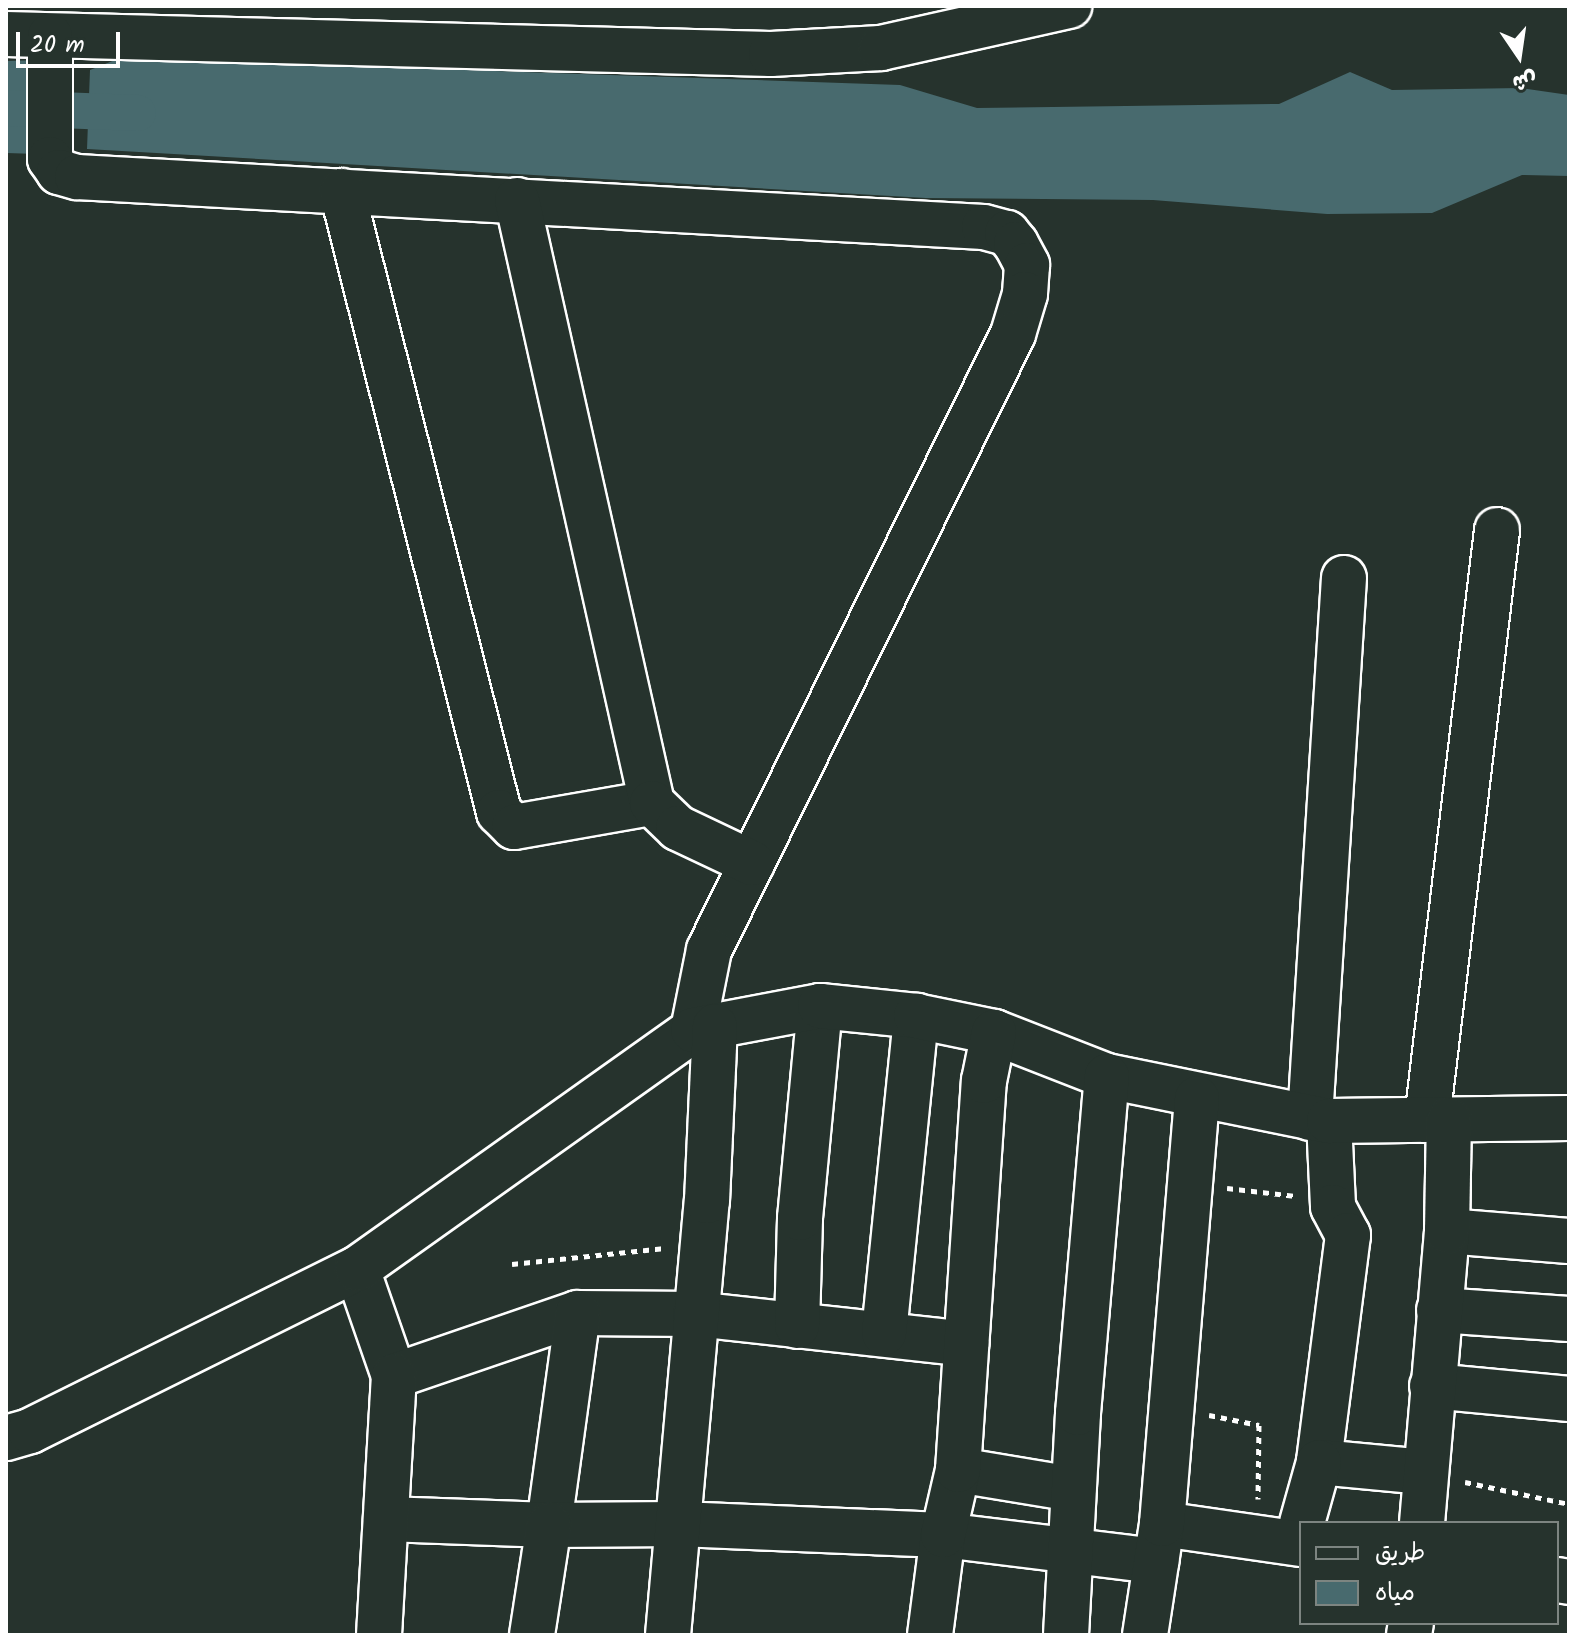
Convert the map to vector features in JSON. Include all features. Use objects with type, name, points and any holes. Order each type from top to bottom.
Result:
[{"type":"street","points":[[6,34],[50,53],[787,54],[881,48],[1069,6]]},
{"type":"street","points":[[50,53],[50,159],[59,172],[77,177],[984,227],[1007,233],[1027,265],[1025,294],[992,378],[709,950],[704,1028],[702,1244],[668,1635]]},
{"type":"street","points":[[342,191],[499,812],[514,827],[652,803]]},
{"type":"street","points":[[517,200],[652,803],[670,824],[752,863]]},
{"type":"street","points":[[1422,1521],[1447,1231],[1438,1120],[1497,530]]},
{"type":"street","points":[[386,1519],[549,1525],[679,1524],[943,1535],[1072,1550],[1292,1534],[1319,1462],[1348,1235],[1332,1200],[1320,1119],[1344,578]]},
{"type":"street","points":[[6,1438],[30,1431],[357,1269],[704,1028],[820,1006],[916,1016],[994,1032],[1107,1076],[1197,1098],[1320,1119],[1569,1118]]},
{"type":"street","points":[[797,1326],[800,1218],[820,1006]]},
{"type":"street","points":[[884,1333],[916,1016]]},
{"type":"street","points":[[930,1635],[943,1535],[958,1470],[984,1081],[994,1032]]},
{"type":"street","points":[[1066,1635],[1073,1489],[1107,1076]]},
{"type":"street","points":[[1145,1635],[1159,1543],[1173,1409],[1197,1098]]},
{"type":"street","points":[[1447,1231],[1569,1241]]},
{"type":"street","points":[[357,1269],[394,1376],[379,1635]]},
{"type":"street","points":[[1439,1310],[1569,1319]]},
{"type":"street","points":[[394,1376],[578,1313],[695,1314],[966,1344]]},
{"type":"street","points":[[532,1635],[578,1313]]},
{"type":"street","points":[[1432,1386],[1569,1399]]},
{"type":"street","points":[[1319,1462],[1425,1472]]},
{"type":"street","points":[[958,1470],[1073,1489]]},
{"type":"path","points":[[1190,1184],[1332,1200]]},
{"type":"path","points":[[512,1264],[702,1244]]},
{"type":"path","points":[[1173,1409],[1259,1425],[1292,1534]]},
{"type":"path","points":[[1425,1472],[1569,1504]]},
{"type":"water","points":[[120,58],[900,85],[977,108],[1279,104],[1350,72],[1392,90],[1521,88],[1569,95],[1569,176],[1522,175],[1432,213],[1327,214],[1153,200],[926,198],[87,149],[90,70]]},
{"type":"water","points":[[40,60],[38,154],[6,153],[6,61]]},
{"type":"waterway","points":[[6,108],[138,113]]}]
